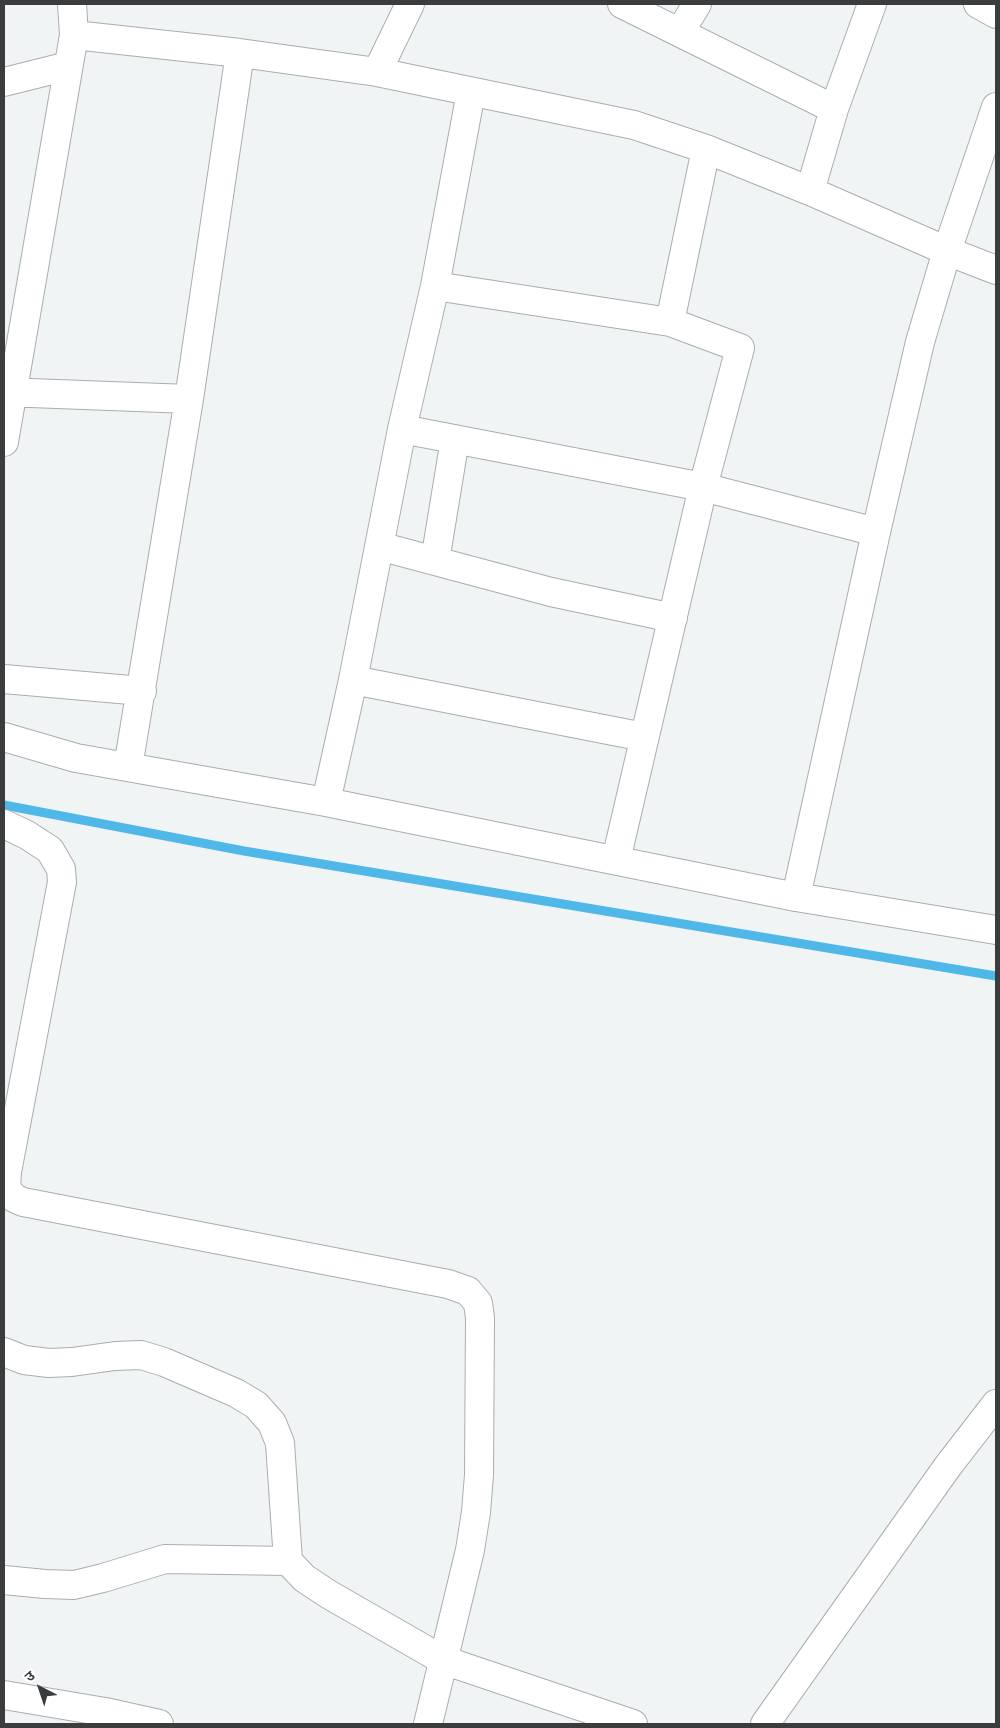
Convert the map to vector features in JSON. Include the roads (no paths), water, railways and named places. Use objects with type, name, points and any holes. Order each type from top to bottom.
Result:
[{"type":"street","points":[[4,442],[8,392],[74,35],[72,4]]},
{"type":"street","points":[[377,72],[410,4]]},
{"type":"street","points":[[622,4],[834,109]]},
{"type":"street","points":[[680,32],[697,4]]},
{"type":"street","points":[[810,191],[834,109],[872,4]]},
{"type":"street","points":[[978,4],[996,14]]},
{"type":"street","points":[[74,35],[377,72],[634,125],[706,149],[996,270]]},
{"type":"street","points":[[128,767],[189,399],[240,54]]},
{"type":"street","points":[[4,82],[68,66]]},
{"type":"street","points":[[326,802],[353,680],[402,429],[435,286],[471,92]]},
{"type":"street","points":[[796,897],[876,532],[920,342],[947,251],[996,107]]},
{"type":"street","points":[[670,322],[706,149]]},
{"type":"street","points":[[435,286],[670,322],[740,348],[704,487],[616,860]]},
{"type":"street","points":[[8,392],[189,399]]},
{"type":"street","points":[[402,429],[704,487],[876,532]]},
{"type":"street","points":[[435,561],[455,439]]},
{"type":"street","points":[[379,546],[551,592],[673,618]]},
{"type":"street","points":[[4,678],[142,691]]},
{"type":"street","points":[[353,680],[644,737]]},
{"type":"street","points":[[4,737],[76,758],[326,802],[796,897],[996,930]]},
{"type":"street","points":[[4,824],[27,834],[50,850],[61,869],[62,882],[7,1172],[5,1188],[14,1198],[23,1202],[448,1284],[468,1291],[478,1303],[480,1318],[479,1475],[470,1550],[428,1724]]},
{"type":"street","points":[[4,1352],[24,1360],[49,1364],[115,1356],[141,1355],[164,1362],[256,1405],[272,1423],[280,1443],[288,1561],[304,1578],[328,1594],[443,1660],[633,1724]]},
{"type":"street","points":[[764,1724],[948,1466],[993,1414]]},
{"type":"street","points":[[4,1580],[74,1585],[165,1559],[288,1561]]},
{"type":"street","points":[[4,1695],[104,1718],[159,1724]]},
{"type":"waterway","points":[[4,805],[244,851],[996,976]]}]
